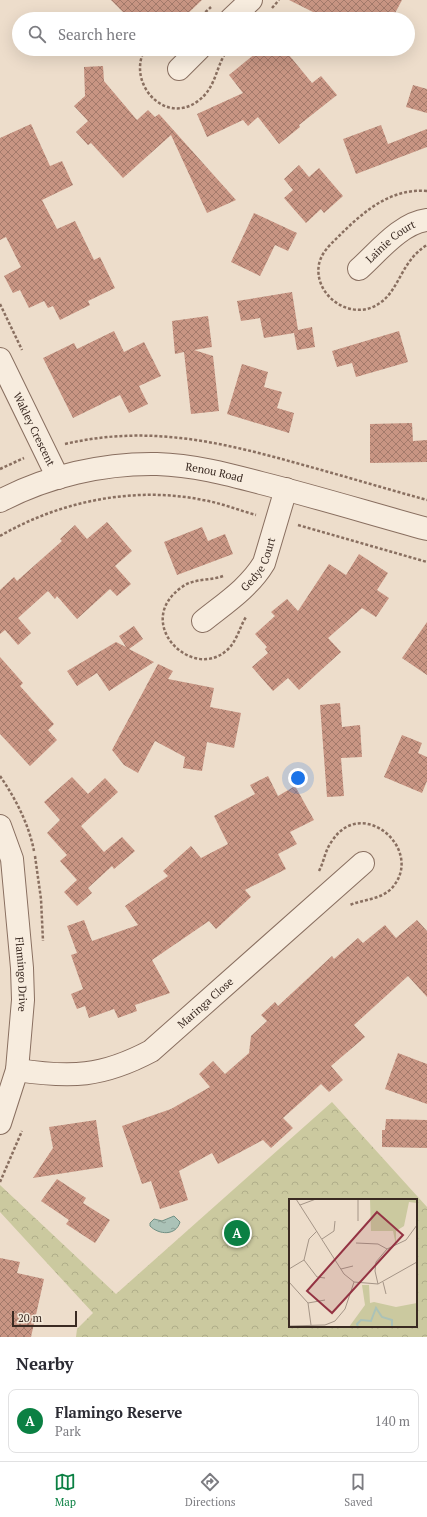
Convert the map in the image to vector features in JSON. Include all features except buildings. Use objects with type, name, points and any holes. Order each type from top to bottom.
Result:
[{"type":"street","points":[[238,12],[251,0]]},
{"type":"street","points":[[179,69],[192,56]]},
{"type":"street","name":"Lainie Court","points":[[359,269],[409,226],[427,220]]},
{"type":"street","name":"Wakley Crescent","points":[[0,358],[58,478]]},
{"type":"street","name":"Renou Road","points":[[0,501],[24,490],[58,478],[117,467],[157,464],[189,466],[286,489],[427,530]]},
{"type":"street","name":"Gedye Court","points":[[203,621],[250,582],[264,563],[286,489]]},
{"type":"street","name":"Flamingo Drive","points":[[0,826],[12,859],[22,968],[22,1021],[17,1070],[0,1123]]},
{"type":"street","name":"Maringa Close","points":[[17,1070],[45,1074],[85,1075],[121,1065],[151,1051],[363,863]]},
{"type":"path","points":[[205,12],[214,4]]},
{"type":"path","points":[[0,469],[30,456]]},
{"type":"path","points":[[0,536],[36,518],[74,505],[106,498],[138,494],[203,500],[260,516]]},
{"type":"path","points":[[294,524],[427,562]]},
{"type":"green space","points":[[332,1102],[427,1207],[427,1337],[76,1337],[77,1329],[93,1313],[0,1212],[0,1185],[116,1294]]},
{"type":"water","points":[[174,1216],[180,1222],[178,1227],[171,1232],[167,1233],[158,1231],[150,1226],[150,1223],[154,1219],[162,1221]]},
{"type":"place","name":"Flamingo Reserve","points":[[237,1233]]}]
